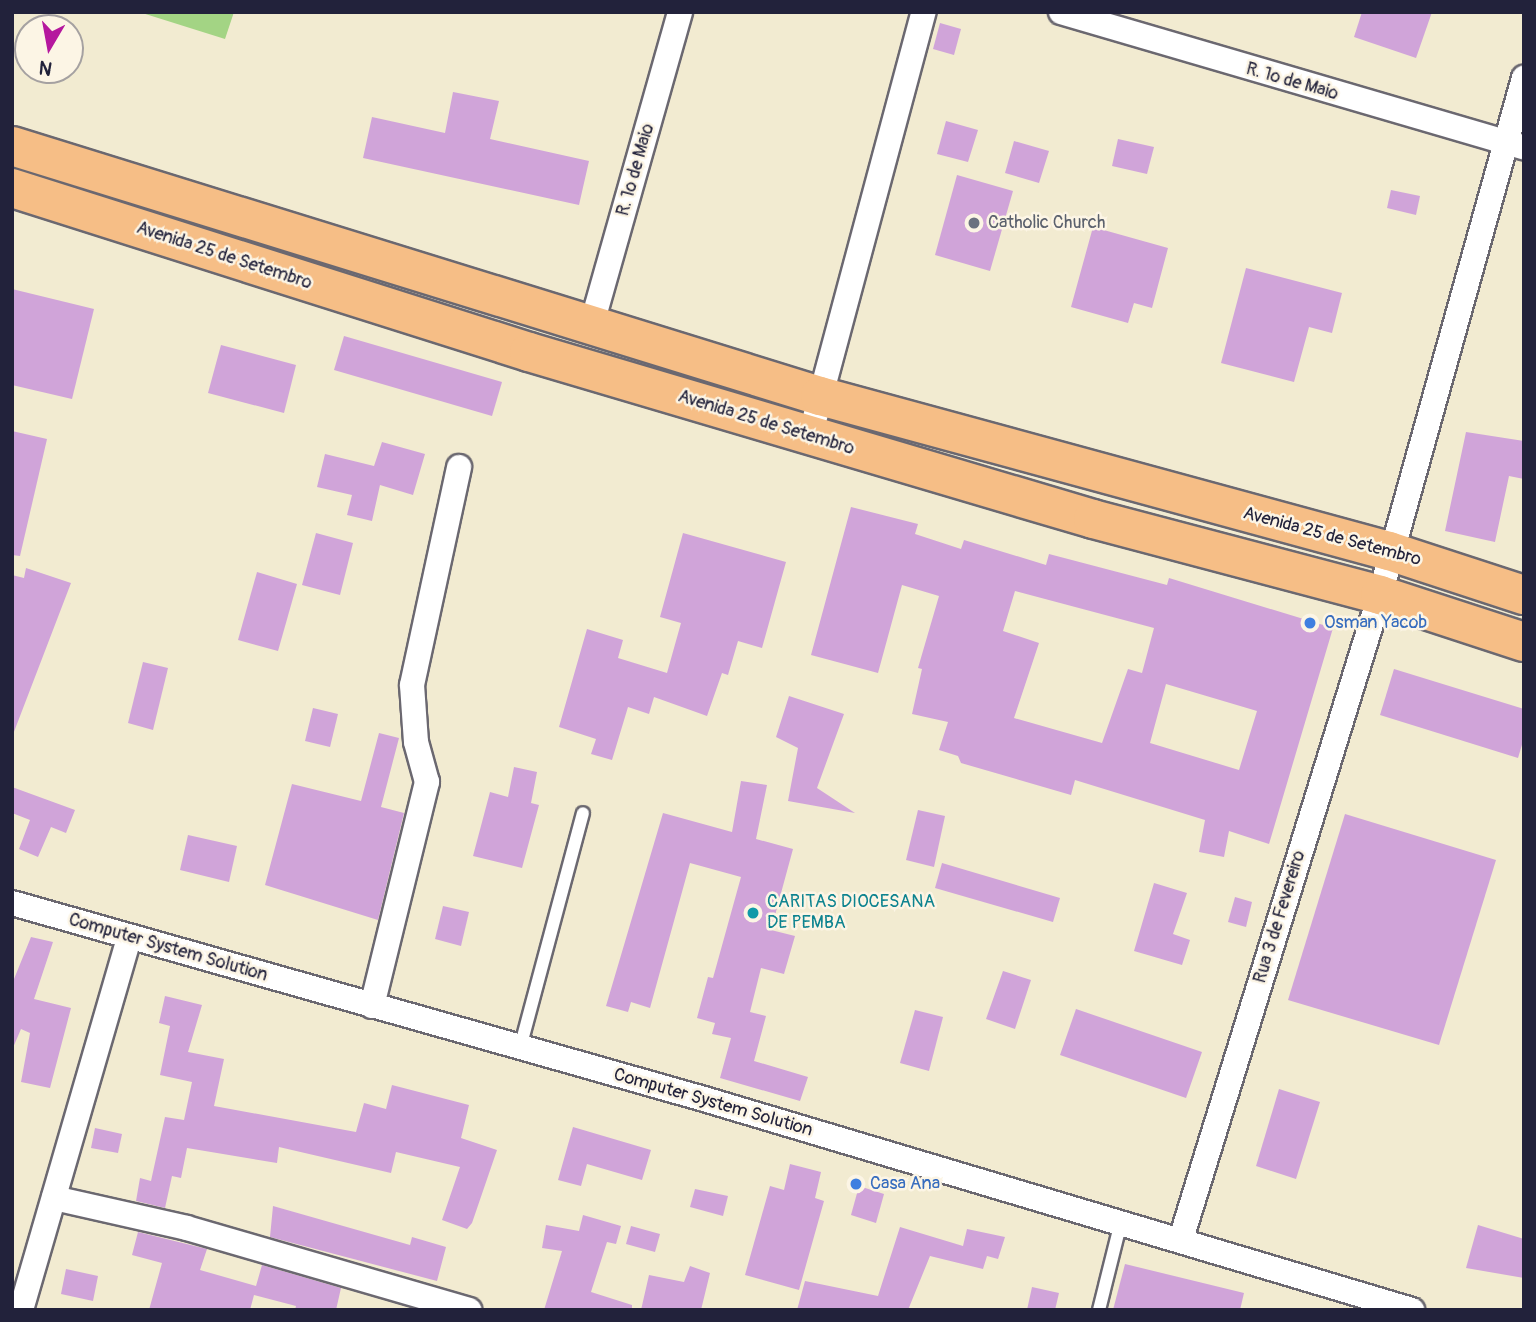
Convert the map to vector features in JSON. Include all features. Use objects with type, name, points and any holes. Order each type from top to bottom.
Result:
[{"type":"highway","name":"Avenida 25 de Setembro","points":[[12,146],[538,312],[820,396],[1105,476],[1389,551],[1524,595]]},
{"type":"highway","name":"Avenida 25 de Setembro","points":[[12,188],[529,352],[1093,519],[1380,595],[1524,642]]},
{"type":"highway","points":[[529,352],[538,312]]},
{"type":"highway","points":[[1093,519],[1105,476]]},
{"type":"street","name":"R. 1º de Maio","points":[[591,327],[680,12]]},
{"type":"street","points":[[810,436],[924,12]]},
{"type":"street","name":"R. 1º de Maio","points":[[1061,12],[1514,144]]},
{"type":"street","name":"Rua 3 de Fevereiro","points":[[1181,1239],[1380,595],[1389,551],[1514,144],[1524,79]]},
{"type":"street","points":[[372,1006],[427,782],[416,742],[411,685],[459,467]]},
{"type":"street","name":"Computer System Solution","points":[[12,902],[129,939],[1121,1221],[1412,1310]]},
{"type":"street","points":[[21,1310],[129,939]]},
{"type":"street","points":[[54,1198],[187,1228],[469,1310]]},
{"type":"lane","points":[[520,1048],[583,813]]},
{"type":"lane","points":[[1099,1310],[1121,1221]]},
{"type":"green space","points":[[139,12],[234,12],[225,39]]},
{"type":"building","points":[[1362,12],[1432,12],[1416,58],[1354,37]]},
{"type":"building","points":[[940,23],[961,29],[954,55],[933,49]]},
{"type":"building","points":[[453,92],[499,101],[490,139],[589,161],[579,205],[363,158],[372,117],[445,133]]},
{"type":"building","points":[[946,121],[978,130],[968,162],[937,154]]},
{"type":"building","points":[[1118,139],[1154,147],[1147,174],[1112,166]]},
{"type":"building","points":[[1014,141],[1049,151],[1039,183],[1005,173]]},
{"type":"building","name":"Catholic Church","points":[[957,175],[1013,191],[990,271],[935,255]]},
{"type":"building","points":[[1391,190],[1420,196],[1416,215],[1387,208]]},
{"type":"building","points":[[1093,227],[1168,248],[1152,308],[1134,303],[1128,323],[1071,307]]},
{"type":"building","points":[[1246,268],[1342,293],[1332,333],[1309,327],[1294,382],[1221,363]]},
{"type":"building","points":[[12,289],[94,309],[72,399],[12,385]]},
{"type":"building","points":[[344,336],[502,382],[492,416],[334,370]]},
{"type":"building","points":[[221,345],[296,365],[284,413],[208,393]]},
{"type":"building","points":[[12,431],[47,439],[20,556],[12,555]]},
{"type":"building","points":[[1466,432],[1524,441],[1524,479],[1509,476],[1495,542],[1445,531]]},
{"type":"building","points":[[382,442],[425,454],[413,495],[380,485],[372,521],[347,515],[352,495],[317,487],[325,454],[374,466]]},
{"type":"building","points":[[851,507],[918,524],[915,534],[961,549],[964,540],[1046,565],[1049,554],[1167,585],[1169,578],[1333,628],[1269,844],[1229,831],[1224,857],[1199,852],[1205,820],[1075,780],[1071,795],[961,763],[958,756],[939,750],[948,722],[912,714],[922,669],[918,668],[939,596],[902,585],[878,673],[811,655]],"holes":[[[1015,591],[1154,628],[1142,673],[1128,669],[1102,743],[1014,718],[1039,643],[1003,631]],[[1166,684],[1257,711],[1239,770],[1150,743]]]},
{"type":"building","points":[[316,533],[353,543],[340,595],[302,585]]},
{"type":"building","points":[[683,533],[786,562],[762,648],[738,641],[728,675],[722,673],[707,716],[654,697],[649,714],[628,707],[612,760],[591,754],[596,739],[559,727],[587,629],[623,640],[618,658],[667,673],[681,623],[660,617]]},
{"type":"building","points":[[26,568],[71,583],[12,737],[12,575],[24,578]]},
{"type":"building","points":[[257,572],[297,584],[278,651],[238,640]]},
{"type":"building","points":[[143,662],[168,668],[153,730],[128,723]]},
{"type":"building","points":[[1394,669],[1524,709],[1524,738],[1518,758],[1380,715]]},
{"type":"building","points":[[789,696],[844,714],[817,788],[855,813],[788,801],[798,748],[776,737]]},
{"type":"building","points":[[313,708],[338,714],[330,747],[305,741]]},
{"type":"building","points":[[379,733],[399,738],[381,807],[404,813],[378,920],[265,885],[292,784],[361,801]]},
{"type":"building","points":[[514,767],[537,772],[531,803],[539,805],[522,868],[473,856],[490,792],[508,797]]},
{"type":"building","points":[[741,781],[767,785],[756,839],[793,849],[771,930],[795,936],[784,974],[761,968],[750,1012],[766,1016],[754,1061],[808,1077],[800,1101],[720,1078],[731,1038],[712,1034],[715,1023],[697,1018],[708,977],[713,978],[741,877],[690,863],[650,1008],[631,1002],[628,1012],[606,1006],[663,813],[732,832]]},
{"type":"building","points":[[12,787],[75,810],[66,833],[51,827],[38,857],[19,849],[30,820],[12,813]]},
{"type":"building","points":[[918,810],[945,816],[934,867],[906,860]]},
{"type":"building","points":[[1345,814],[1496,860],[1439,1045],[1288,1000]]},
{"type":"building","points":[[188,835],[237,846],[229,882],[180,870]]},
{"type":"building","points":[[942,863],[1060,898],[1053,922],[935,888]]},
{"type":"building","points":[[1154,883],[1187,893],[1173,934],[1190,940],[1182,965],[1134,951]]},
{"type":"building","points":[[1235,897],[1252,902],[1246,927],[1228,922]]},
{"type":"building","points":[[443,906],[469,912],[461,946],[435,939]]},
{"type":"building","points":[[31,937],[53,942],[34,999],[71,1008],[50,1088],[21,1082],[30,1033],[21,1029],[12,1050],[12,984]]},
{"type":"building","points":[[1003,971],[1031,980],[1015,1029],[986,1019]]},
{"type":"building","points":[[165,996],[202,1005],[188,1052],[224,1059],[214,1106],[356,1132],[364,1103],[386,1109],[392,1085],[469,1105],[461,1138],[497,1150],[472,1223],[467,1229],[442,1220],[460,1167],[396,1152],[391,1173],[279,1147],[277,1163],[187,1148],[181,1178],[172,1176],[165,1208],[136,1201],[140,1178],[151,1181],[165,1117],[184,1120],[192,1082],[160,1075],[170,1026],[159,1023]]},
{"type":"building","points":[[1076,1009],[1202,1052],[1186,1098],[1060,1055]]},
{"type":"building","points":[[915,1010],[943,1017],[929,1071],[900,1063]]},
{"type":"building","points":[[1279,1089],[1320,1102],[1296,1179],[1256,1166]]},
{"type":"building","points":[[573,1127],[651,1150],[642,1180],[587,1164],[581,1186],[558,1180]]},
{"type":"building","points":[[95,1128],[122,1134],[118,1153],[91,1148]]},
{"type":"building","points":[[790,1164],[821,1172],[815,1198],[824,1201],[799,1290],[745,1275],[770,1186],[784,1190]]},
{"type":"building","points":[[859,1186],[884,1194],[876,1223],[851,1215]]},
{"type":"building","points":[[695,1189],[728,1196],[723,1216],[690,1207]]},
{"type":"building","points":[[273,1206],[410,1245],[412,1237],[446,1247],[437,1281],[270,1237]]},
{"type":"building","points":[[583,1215],[621,1226],[616,1244],[607,1242],[591,1292],[632,1305],[632,1310],[544,1310],[562,1251],[542,1248],[546,1225],[579,1231]]},
{"type":"building","points":[[1478,1225],[1524,1239],[1524,1278],[1466,1268]]},
{"type":"building","points":[[631,1226],[660,1234],[655,1252],[626,1244]]},
{"type":"building","points":[[900,1227],[963,1246],[967,1229],[1005,1237],[998,1259],[987,1256],[983,1269],[930,1256],[908,1310],[797,1310],[805,1281],[878,1296]]},
{"type":"building","points":[[138,1232],[207,1249],[200,1270],[256,1286],[262,1265],[341,1288],[336,1310],[295,1310],[296,1306],[254,1295],[250,1310],[149,1310],[162,1263],[132,1255]]},
{"type":"building","points":[[1125,1264],[1244,1293],[1240,1310],[1113,1310]]},
{"type":"building","points":[[690,1266],[710,1273],[701,1310],[641,1310],[649,1275],[684,1282]]},
{"type":"building","points":[[66,1269],[98,1276],[93,1301],[61,1294]]},
{"type":"building","points":[[1032,1287],[1059,1293],[1055,1310],[1027,1310]]},
{"type":"place","name":"Catholic Church","points":[[974,223]]},
{"type":"place","name":"Osman Yacob","points":[[1310,623]]},
{"type":"place","name":"CARITAS DIOCESANA DE PEMBA","points":[[753,913]]},
{"type":"place","name":"Casa Ana","points":[[856,1184]]}]
